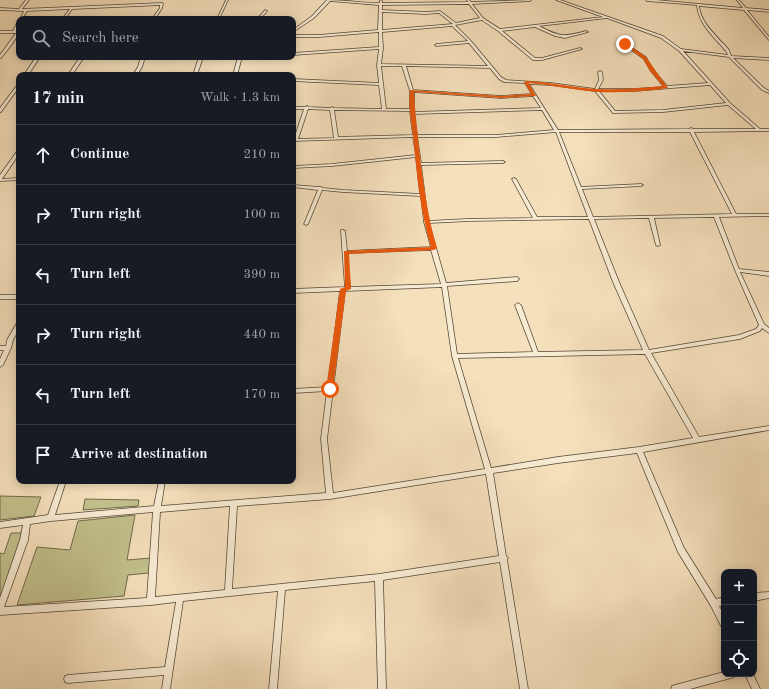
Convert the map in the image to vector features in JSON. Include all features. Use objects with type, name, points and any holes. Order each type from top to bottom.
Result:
[{"type":"street","points":[[20,9],[28,0]]},
{"type":"street","points":[[155,16],[161,8],[164,0]]},
{"type":"street","points":[[219,16],[226,0]]},
{"type":"street","points":[[296,29],[313,17],[329,0],[363,4],[382,2],[530,0]]},
{"type":"street","points":[[557,0],[662,37],[680,50],[729,104],[758,129]]},
{"type":"street","points":[[648,0],[769,10]]},
{"type":"street","points":[[703,0],[711,5]]},
{"type":"street","points":[[738,0],[769,39]]},
{"type":"street","points":[[469,1],[482,19],[499,30],[534,59],[542,59],[563,52],[580,49]]},
{"type":"street","points":[[382,2],[379,65],[384,110]]},
{"type":"street","points":[[0,9],[71,9],[162,4]]},
{"type":"street","points":[[698,5],[702,20],[728,51],[730,56],[762,89],[769,92]]},
{"type":"street","points":[[65,16],[71,9]]},
{"type":"street","points":[[23,16],[26,10]]},
{"type":"street","points":[[262,16],[266,11]]},
{"type":"street","points":[[382,11],[426,14],[440,12],[454,24],[502,80],[551,84],[596,90],[633,90],[711,84]]},
{"type":"street","points":[[499,30],[607,17]]},
{"type":"street","points":[[296,36],[380,32],[454,24],[482,19]]},
{"type":"street","points":[[536,26],[563,38],[586,32]]},
{"type":"street","points":[[0,32],[16,32]]},
{"type":"street","points":[[0,57],[16,34]]},
{"type":"street","points":[[437,45],[470,42]]},
{"type":"street","points":[[625,44],[645,58],[652,70],[666,87]]},
{"type":"street","points":[[296,54],[381,48]]},
{"type":"street","points":[[680,50],[769,59]]},
{"type":"street","points":[[28,72],[36,60]]},
{"type":"street","points":[[72,72],[80,60]]},
{"type":"street","points":[[137,72],[142,60]]},
{"type":"street","points":[[196,72],[200,60]]},
{"type":"street","points":[[237,72],[240,60]]},
{"type":"street","points":[[379,65],[490,67]]},
{"type":"street","points":[[404,66],[412,91],[426,222],[444,285],[455,356],[489,471],[524,689]]},
{"type":"street","points":[[596,90],[601,80],[600,72]]},
{"type":"street","points":[[296,80],[380,84]]},
{"type":"street","points":[[526,82],[557,131],[616,282],[647,352],[697,440]]},
{"type":"street","points":[[0,110],[16,89]]},
{"type":"street","points":[[596,90],[611,110],[618,113],[663,111],[729,104]]},
{"type":"street","points":[[412,91],[501,97],[534,95]]},
{"type":"street","points":[[296,134],[306,107]]},
{"type":"street","points":[[296,108],[413,111],[498,111],[543,109]]},
{"type":"street","points":[[332,108],[336,139]]},
{"type":"street","points":[[691,129],[735,216]]},
{"type":"street","points":[[296,140],[416,136],[496,136],[557,131],[691,129],[769,130]]},
{"type":"street","points":[[0,179],[16,155]]},
{"type":"street","points":[[296,167],[339,165],[418,156]]},
{"type":"street","points":[[419,164],[503,162]]},
{"type":"street","points":[[514,178],[535,218]]},
{"type":"street","points":[[0,179],[16,179]]},
{"type":"street","points":[[580,188],[641,185]]},
{"type":"street","points":[[296,186],[343,191],[422,194]]},
{"type":"street","points":[[306,224],[321,188]]},
{"type":"street","points":[[426,222],[535,218],[769,215]]},
{"type":"street","points":[[716,216],[737,270],[762,325],[769,331]]},
{"type":"street","points":[[651,217],[658,245]]},
{"type":"street","points":[[330,496],[324,439],[345,289],[346,252],[343,231]]},
{"type":"street","points":[[346,252],[434,248]]},
{"type":"street","points":[[737,270],[769,274]]},
{"type":"street","points":[[296,291],[444,285],[517,279]]},
{"type":"street","points":[[0,297],[16,297]]},
{"type":"street","points":[[518,305],[536,354]]},
{"type":"street","points":[[455,356],[647,352],[740,337],[758,330],[762,325]]},
{"type":"street","points":[[0,365],[16,329]]},
{"type":"street","points":[[0,348],[8,348]]},
{"type":"street","points":[[296,391],[330,389]]},
{"type":"street","points":[[0,525],[51,518],[157,508],[330,496],[489,471],[639,450],[769,428]]},
{"type":"street","points":[[639,450],[681,550],[714,603],[721,618]]},
{"type":"street","points":[[51,518],[62,484]]},
{"type":"street","points":[[151,601],[157,508],[161,484]]},
{"type":"street","points":[[228,593],[234,503]]},
{"type":"street","points":[[27,522],[24,540],[0,610],[151,601],[379,577],[504,558]]},
{"type":"street","points":[[379,577],[382,689]]},
{"type":"street","points":[[273,689],[282,587]]},
{"type":"street","points":[[757,597],[769,595]]},
{"type":"street","points":[[166,689],[180,598]]},
{"type":"street","points":[[714,603],[721,602]]},
{"type":"street","points":[[68,679],[169,671]]},
{"type":"street","points":[[675,689],[721,677]]},
{"type":"street","points":[[750,677],[756,689]]},
{"type":"shaded area","points":[[0,496],[41,497],[34,516],[0,520]]},
{"type":"shaded area","points":[[85,499],[139,500],[138,506],[83,510]]},
{"type":"shaded area","points":[[135,515],[127,560],[151,558],[149,573],[128,575],[124,596],[17,605],[37,547],[70,550],[78,521]]},
{"type":"shaded area","points":[[11,533],[25,533],[0,599],[0,553],[4,554]]},
{"type":"route","points":[[330,389],[343,289],[348,289],[346,252],[434,248],[426,222],[422,194],[412,110],[412,91],[501,97],[534,95],[526,82],[596,90],[633,90],[666,87],[652,70],[645,58],[625,44]]}]
